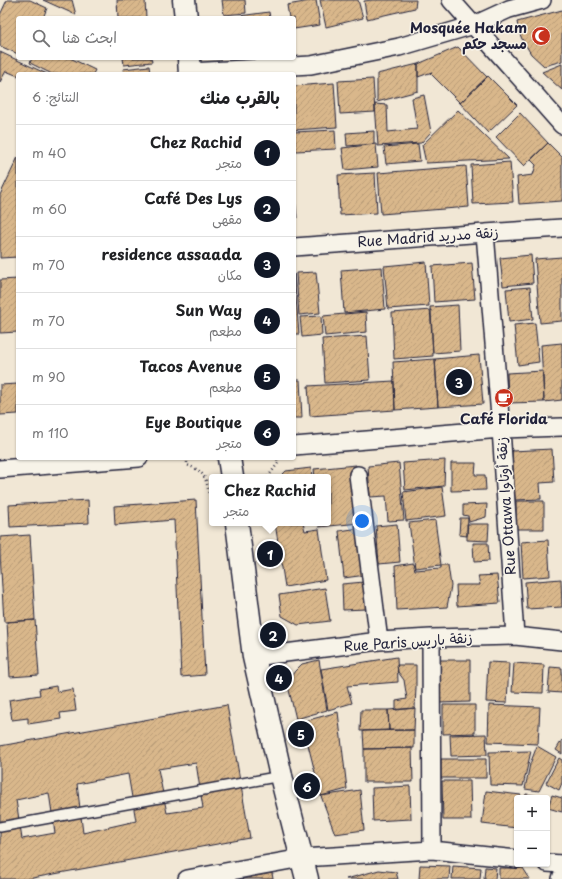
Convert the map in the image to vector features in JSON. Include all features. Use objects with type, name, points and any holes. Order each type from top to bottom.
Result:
[{"type":"street","points":[[184,0],[186,16]]},
{"type":"street","points":[[451,0],[562,125]]},
{"type":"street","points":[[190,68],[311,65],[399,46],[474,25],[509,9],[542,0]]},
{"type":"street","name":"Rue Madrid زنقة مدريد","points":[[296,247],[562,228]]},
{"type":"street","name":"Rue Ottawa زنقة أوتاوا","points":[[485,233],[501,429],[515,636]]},
{"type":"street","points":[[296,446],[501,429],[562,427]]},
{"type":"street","points":[[0,469],[114,460]]},
{"type":"street","points":[[229,460],[232,474]]},
{"type":"street","points":[[358,475],[379,641]]},
{"type":"street","points":[[237,526],[254,657],[281,776],[307,879]]},
{"type":"street","name":"Rue Paris زنقة باريس","points":[[254,657],[379,641],[430,638],[515,636],[562,641]]},
{"type":"street","points":[[430,638],[432,850]]},
{"type":"street","points":[[187,879],[302,858],[432,850],[514,859]]},
{"type":"street","points":[[550,863],[562,864]]},
{"type":"lane","points":[[0,827],[281,776]]},
{"type":"path","points":[[187,460],[187,465],[203,474],[209,494]]},
{"type":"path","points":[[270,474],[278,463],[277,460]]},
{"type":"building","points":[[7,0],[30,0],[47,8],[44,16],[16,16],[16,53],[0,46],[0,15]]},
{"type":"building","points":[[43,0],[72,0],[76,15]]},
{"type":"building","points":[[117,0],[145,0],[146,16],[118,16]]},
{"type":"building","points":[[222,0],[245,0],[246,13],[224,15]]},
{"type":"building","points":[[316,0],[320,25],[296,29],[296,16],[289,16],[287,5]]},
{"type":"building","points":[[320,0],[358,0],[363,18],[326,27]]},
{"type":"building","points":[[416,0],[415,8],[367,19],[364,1]]},
{"type":"building","name":"Mosquée Hakam مسجد حكم","points":[[562,10],[562,61],[544,66],[531,54],[522,39],[517,22]]},
{"type":"building","points":[[269,12],[270,16],[240,16]]},
{"type":"building","points":[[458,47],[487,77],[460,103],[430,73],[432,72],[418,77],[418,64]]},
{"type":"building","points":[[0,52],[43,72],[16,72],[16,75],[6,71],[0,82]]},
{"type":"building","points":[[31,60],[74,60],[95,70],[94,72],[48,72],[30,63]]},
{"type":"building","points":[[123,60],[152,60],[152,62],[124,65]]},
{"type":"building","points":[[418,64],[418,91],[377,102],[377,74]]},
{"type":"building","points":[[562,64],[562,90],[542,72]]},
{"type":"building","points":[[149,66],[150,72],[124,72],[123,69]]},
{"type":"building","points":[[488,76],[517,105],[488,133],[460,103]]},
{"type":"building","points":[[373,79],[375,112],[340,114],[338,81]]},
{"type":"building","points":[[334,83],[337,127],[296,130],[296,86]]},
{"type":"building","points":[[424,95],[431,132],[421,143],[378,146],[375,104],[387,105],[388,132],[417,129],[412,98]]},
{"type":"building","points":[[458,110],[509,159],[426,163],[422,145]]},
{"type":"building","points":[[520,113],[548,143],[524,166],[496,137]]},
{"type":"building","points":[[335,130],[336,149],[296,151],[296,132]]},
{"type":"building","points":[[374,131],[374,144],[347,146],[346,133]]},
{"type":"building","points":[[548,143],[562,157],[562,201],[519,204],[517,177],[533,175],[536,165],[531,160]]},
{"type":"building","points":[[376,144],[378,167],[345,170],[342,148]]},
{"type":"building","points":[[418,144],[420,161],[386,164],[384,147]]},
{"type":"building","points":[[16,161],[16,257],[0,258],[0,195]]},
{"type":"building","points":[[510,162],[513,202],[473,204],[471,165]]},
{"type":"building","points":[[466,166],[469,207],[381,214],[378,173]]},
{"type":"building","points":[[375,173],[377,213],[340,215],[338,175]]},
{"type":"building","points":[[531,255],[533,283],[503,286],[500,258]]},
{"type":"building","points":[[562,257],[562,321],[540,323],[535,259]]},
{"type":"building","points":[[426,262],[429,306],[388,309],[384,266]]},
{"type":"building","points":[[472,263],[475,299],[434,302],[432,266]]},
{"type":"building","points":[[382,267],[385,309],[344,313],[341,270]]},
{"type":"building","points":[[316,272],[320,313],[299,315],[296,273]]},
{"type":"building","points":[[16,279],[16,332],[0,333],[0,280]]},
{"type":"building","points":[[530,287],[533,319],[509,322],[506,289]]},
{"type":"building","points":[[296,298],[299,334],[296,334]]},
{"type":"building","points":[[458,305],[460,351],[433,353],[430,307]]},
{"type":"building","points":[[431,310],[433,356],[394,359],[392,313]]},
{"type":"building","points":[[366,312],[367,332],[325,336],[323,316]]},
{"type":"building","points":[[321,316],[322,335],[302,337],[300,317]]},
{"type":"building","points":[[535,323],[539,362],[518,365],[514,325]]},
{"type":"building","points":[[367,336],[370,380],[325,383],[322,339]]},
{"type":"building","points":[[562,343],[562,400],[544,402],[541,345]]},
{"type":"building","points":[[479,355],[483,404],[438,407],[435,359]]},
{"type":"building","points":[[435,359],[438,407],[395,410],[393,362]]},
{"type":"building","points":[[543,371],[544,402],[508,403],[507,373]]},
{"type":"building","points":[[296,380],[300,380],[302,418],[296,418]]},
{"type":"building","points":[[394,381],[395,410],[310,416],[308,386]]},
{"type":"building","points":[[16,384],[16,414],[0,415],[0,385]]},
{"type":"building","points":[[552,449],[554,482],[540,483],[541,499],[515,500],[512,451]]},
{"type":"building","points":[[445,460],[444,486],[405,490],[403,463]]},
{"type":"building","points":[[399,463],[404,520],[388,521],[386,496],[370,497],[368,466]]},
{"type":"building","points":[[451,463],[476,463],[475,475],[485,475],[486,490],[451,491]]},
{"type":"building","points":[[356,465],[360,523],[331,526],[331,474],[315,474],[314,469]]},
{"type":"building","points":[[311,468],[312,474],[283,474],[286,471]]},
{"type":"building","points":[[442,487],[446,516],[406,521],[403,492]]},
{"type":"building","points":[[88,500],[89,523],[10,527],[9,505]]},
{"type":"building","points":[[196,500],[205,675],[181,677],[174,520],[115,525],[114,506]]},
{"type":"building","points":[[516,501],[544,501],[544,529],[516,529]]},
{"type":"building","points":[[487,504],[486,517],[469,522],[468,516],[463,515],[463,505]]},
{"type":"building","points":[[460,518],[468,518],[467,536],[459,535]]},
{"type":"building","points":[[435,520],[441,565],[415,568],[409,523]]},
{"type":"building","points":[[397,524],[400,562],[379,564],[376,526]]},
{"type":"building","points":[[467,524],[489,524],[488,541],[467,540]]},
{"type":"building","points":[[275,526],[304,526],[305,531],[319,529],[326,580],[285,587]]},
{"type":"building","points":[[360,528],[366,575],[344,578],[339,531]]},
{"type":"building","points":[[30,535],[35,620],[4,622],[0,537]]},
{"type":"building","points":[[548,540],[550,576],[523,578],[521,542]]},
{"type":"building","points":[[473,543],[488,543],[489,561],[474,562]]},
{"type":"building","points":[[413,563],[415,570],[441,568],[441,565],[448,565],[451,586],[447,607],[397,610],[395,566]]},
{"type":"building","points":[[497,575],[500,603],[457,606],[456,585],[480,585],[478,576]]},
{"type":"building","points":[[561,579],[562,607],[527,609],[525,582]]},
{"type":"building","points":[[364,582],[366,609],[343,610],[342,584]]},
{"type":"building","points":[[325,588],[330,621],[298,625],[282,616],[279,595]]},
{"type":"building","points":[[35,620],[39,675],[10,677],[7,622]]},
{"type":"building","points":[[397,657],[398,682],[347,686],[352,703],[328,710],[321,669]]},
{"type":"building","points":[[319,660],[327,710],[296,719],[288,686],[290,678],[302,664]]},
{"type":"building","points":[[438,660],[470,660],[470,702],[438,703]]},
{"type":"building","points":[[488,662],[509,663],[507,703],[486,702]]},
{"type":"building","points":[[514,663],[544,665],[543,693],[512,692]]},
{"type":"building","points":[[397,665],[416,665],[415,708],[396,710],[396,701],[407,699],[404,680],[398,672]]},
{"type":"building","points":[[550,667],[562,668],[562,693],[548,692]]},
{"type":"building","points":[[56,686],[57,692],[73,689],[76,711],[60,713],[61,719],[28,724],[28,718],[12,720],[9,700],[40,695],[39,689]]},
{"type":"building","points":[[227,705],[250,838],[27,879],[0,879],[0,746]],"holes":[[[196,763],[203,808],[167,813],[158,769]],[[128,774],[136,821],[83,833],[77,784]],[[49,793],[55,833],[22,839],[16,800]]]},
{"type":"building","points":[[443,705],[475,705],[475,733],[443,734]]},
{"type":"building","points":[[489,705],[540,707],[538,744],[488,742]]},
{"type":"building","points":[[415,708],[414,730],[389,730],[388,710]]},
{"type":"building","points":[[361,710],[388,710],[389,730],[360,731]]},
{"type":"building","points":[[338,712],[347,789],[321,796],[303,725],[305,721]]},
{"type":"building","points":[[414,730],[414,748],[364,749],[363,731]]},
{"type":"building","points":[[486,734],[487,755],[451,756],[450,735]]},
{"type":"building","points":[[562,740],[562,754],[556,750]]},
{"type":"building","points":[[537,746],[556,757],[539,791],[525,789],[530,764]]},
{"type":"building","points":[[412,748],[413,782],[364,782],[364,749]]},
{"type":"building","points":[[531,751],[523,786],[490,785],[489,752]]},
{"type":"building","points":[[559,758],[562,760],[562,783],[559,790],[546,783]]},
{"type":"building","points":[[441,759],[486,759],[486,778],[441,778]]},
{"type":"building","points":[[442,781],[470,781],[471,820],[443,820]]},
{"type":"building","points":[[410,786],[411,819],[373,821],[372,788]]},
{"type":"building","points":[[360,790],[364,830],[335,834],[321,796]]},
{"type":"building","points":[[486,791],[521,795],[514,795],[514,828],[482,824]]},
{"type":"building","points":[[552,795],[562,798],[562,812],[550,809]]},
{"type":"building","points":[[420,865],[450,866],[449,879],[419,879]]},
{"type":"building","points":[[453,866],[481,868],[480,879],[452,879]]},
{"type":"building","points":[[485,867],[496,868],[495,879],[484,879]]},
{"type":"building","points":[[499,868],[523,868],[530,879],[499,879]]},
{"type":"building","points":[[379,870],[396,872],[398,879],[346,879]]},
{"type":"building","points":[[272,873],[273,879],[239,879]]},
{"type":"place","name":"Mosquée Hakam مسجد حكم","points":[[541,36]]},
{"type":"place","name":"residence assaada","points":[[459,382]]},
{"type":"place","name":"Café Florida","points":[[504,398]]},
{"type":"place","name":"Chez Rachid","points":[[270,554]]},
{"type":"place","name":"Café Des Lys","points":[[273,635]]},
{"type":"place","name":"Sun Way","points":[[279,678]]},
{"type":"place","name":"Tacos Avenue","points":[[301,734]]},
{"type":"place","name":"Eye Boutique","points":[[307,786]]}]
